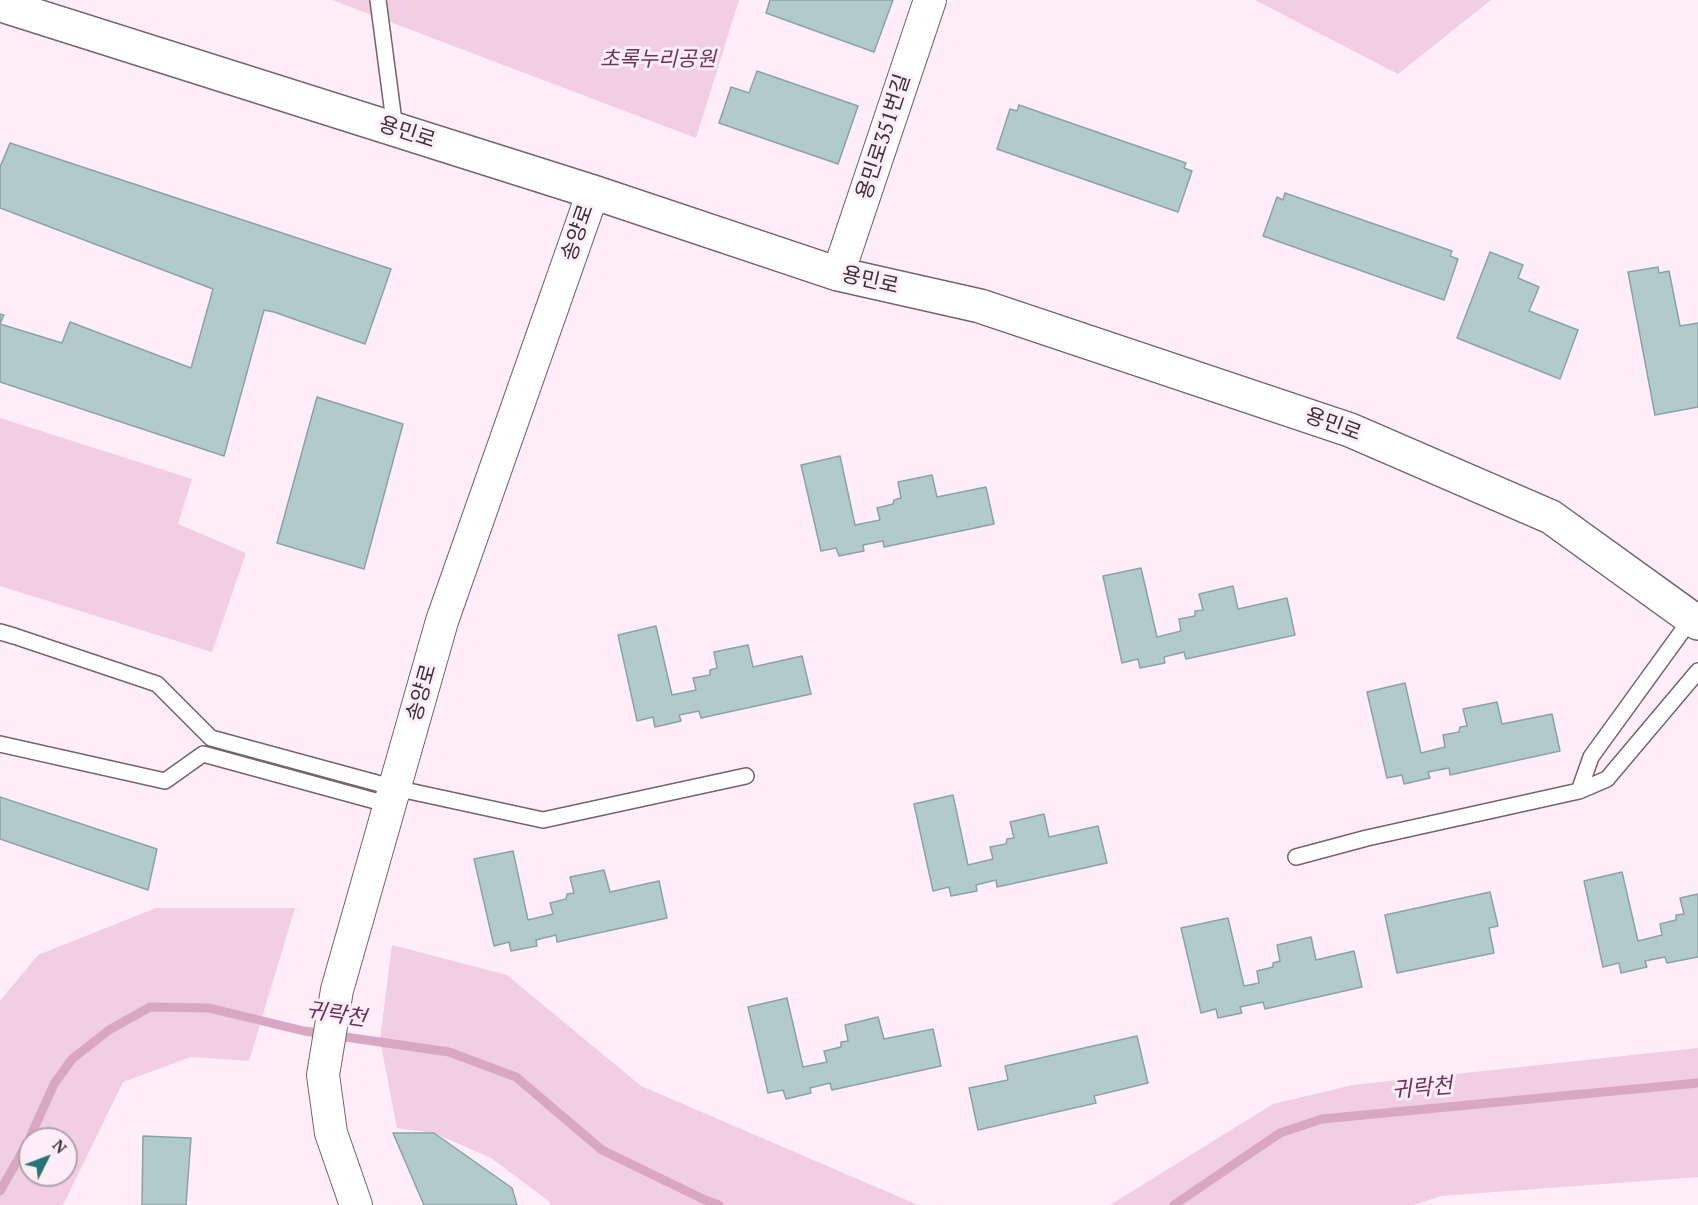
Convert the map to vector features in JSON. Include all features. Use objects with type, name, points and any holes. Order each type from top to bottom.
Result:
[{"type":"street","name":"용민로351번길","points":[[838,274],[930,0]]},
{"type":"street","name":"용민로","points":[[8,7],[593,192],[838,274],[980,306],[1350,430],[1551,517],[1695,621]]},
{"type":"street","name":"송양로","points":[[356,1205],[331,1132],[323,1075],[337,990],[442,621],[593,192]]},
{"type":"lane","points":[[378,0],[395,129]]},
{"type":"lane","points":[[1579,790],[1592,757],[1695,621]]},
{"type":"lane","points":[[0,633],[157,684],[211,738],[392,796]]},
{"type":"lane","points":[[1296,857],[1367,838],[1579,790],[1607,779],[1698,671]]},
{"type":"lane","points":[[0,744],[165,781],[203,754],[392,796],[543,820],[746,776]]},
{"type":"green space","name":"초록누리공원","points":[[332,0],[739,0],[696,138]]},
{"type":"green space","points":[[1255,0],[1491,0],[1398,74]]},
{"type":"green space","points":[[0,418],[192,479],[178,524],[246,553],[212,652],[0,586]]},
{"type":"green space","points":[[156,908],[295,908],[249,1061],[191,1057],[123,1082],[78,1174],[78,1127],[18,1127],[18,1187],[72,1187],[63,1205],[0,1205],[0,1001],[38,955]]},
{"type":"green space","points":[[392,945],[507,975],[641,1086],[918,1205],[550,1205],[550,1202],[491,1158],[434,1133],[397,1128],[380,1040]]},
{"type":"green space","points":[[1698,1048],[1698,1177],[1441,1196],[1414,1205],[1110,1205],[1273,1104],[1353,1085]]},
{"type":"building","points":[[770,0],[893,0],[874,52],[766,13]]},
{"type":"building","points":[[757,71],[858,106],[838,164],[719,123],[731,87],[749,93]]},
{"type":"building","points":[[1019,105],[1186,163],[1184,168],[1192,171],[1178,212],[997,149],[1010,109],[1017,111]]},
{"type":"building","points":[[10,143],[391,269],[365,344],[264,310],[224,456],[0,382],[0,324],[62,343],[70,322],[191,368],[213,289],[0,208],[0,167]]},
{"type":"building","points":[[1285,193],[1452,251],[1450,256],[1458,259],[1444,300],[1263,236],[1277,197],[1283,200]]},
{"type":"building","points":[[1490,252],[1523,265],[1518,278],[1539,287],[1529,311],[1578,330],[1560,379],[1457,338]]},
{"type":"building","points":[[1658,267],[1659,273],[1669,271],[1680,326],[1698,323],[1698,407],[1655,415],[1628,272]]},
{"type":"building","points":[[317,397],[403,424],[364,569],[277,543]]},
{"type":"building","points":[[840,456],[855,525],[880,520],[877,508],[893,504],[894,500],[901,498],[898,482],[932,475],[937,497],[986,487],[994,524],[884,547],[883,541],[863,545],[864,551],[839,556],[836,548],[821,551],[801,465]]},
{"type":"building","points":[[1141,568],[1157,637],[1181,631],[1179,619],[1195,616],[1195,611],[1203,610],[1199,594],[1233,586],[1238,609],[1287,598],[1295,635],[1186,659],[1184,652],[1164,657],[1165,663],[1140,668],[1138,659],[1122,663],[1103,576]]},
{"type":"building","points":[[656,626],[672,695],[696,690],[693,678],[710,675],[710,670],[717,668],[714,652],[748,645],[753,667],[802,656],[811,694],[701,718],[699,711],[679,715],[681,721],[655,727],[653,717],[637,721],[618,635]]},
{"type":"building","points":[[1405,683],[1421,753],[1445,747],[1443,735],[1459,732],[1460,727],[1467,726],[1463,709],[1497,702],[1502,724],[1552,714],[1560,751],[1450,775],[1449,768],[1428,772],[1430,778],[1404,784],[1402,775],[1387,778],[1367,692]]},
{"type":"building","points":[[953,795],[968,865],[993,859],[990,847],[1006,844],[1007,839],[1014,838],[1010,822],[1044,814],[1049,837],[1098,826],[1107,863],[997,887],[996,880],[976,885],[977,891],[951,896],[949,887],[933,891],[914,804]]},
{"type":"building","points":[[0,797],[157,849],[148,890],[0,839]]},
{"type":"building","points":[[513,851],[528,920],[553,914],[550,903],[566,899],[567,894],[574,893],[570,877],[604,870],[610,892],[659,881],[667,918],[557,942],[556,935],[536,940],[537,946],[511,951],[509,942],[494,946],[474,859]]},
{"type":"building","points":[[1622,872],[1638,941],[1662,935],[1660,924],[1676,920],[1676,915],[1684,914],[1680,898],[1698,894],[1698,957],[1667,963],[1665,957],[1645,961],[1647,967],[1621,973],[1619,963],[1603,967],[1584,881]]},
{"type":"building","points":[[1490,892],[1498,926],[1489,928],[1494,953],[1397,973],[1385,915]]},
{"type":"building","points":[[1228,918],[1244,986],[1259,983],[1257,971],[1273,967],[1273,963],[1280,961],[1277,945],[1311,937],[1316,960],[1354,951],[1362,987],[1265,1009],[1263,1002],[1240,1007],[1242,1013],[1218,1018],[1216,1009],[1201,1013],[1181,928]]},
{"type":"building","points":[[787,998],[803,1067],[827,1062],[824,1051],[841,1047],[841,1042],[848,1041],[845,1025],[878,1017],[884,1039],[933,1029],[941,1066],[832,1090],[830,1083],[810,1088],[811,1093],[786,1099],[783,1090],[768,1093],[748,1007]]},
{"type":"building","points":[[1137,1036],[1148,1083],[1094,1096],[1096,1103],[978,1130],[969,1088],[1008,1080],[1005,1066]]},
{"type":"building","points":[[393,1133],[434,1133],[512,1188],[517,1205],[424,1205]]},
{"type":"building","points":[[143,1136],[191,1138],[186,1205],[142,1205]]},
{"type":"waterway","name":"귀락천","points":[[0,1191],[28,1142],[54,1084],[72,1059],[109,1030],[150,1007],[209,1008],[304,1031],[449,1052],[516,1077],[602,1150],[719,1205]]},
{"type":"waterway","name":"귀락천","points":[[1174,1205],[1280,1133],[1322,1119],[1698,1083]]}]
